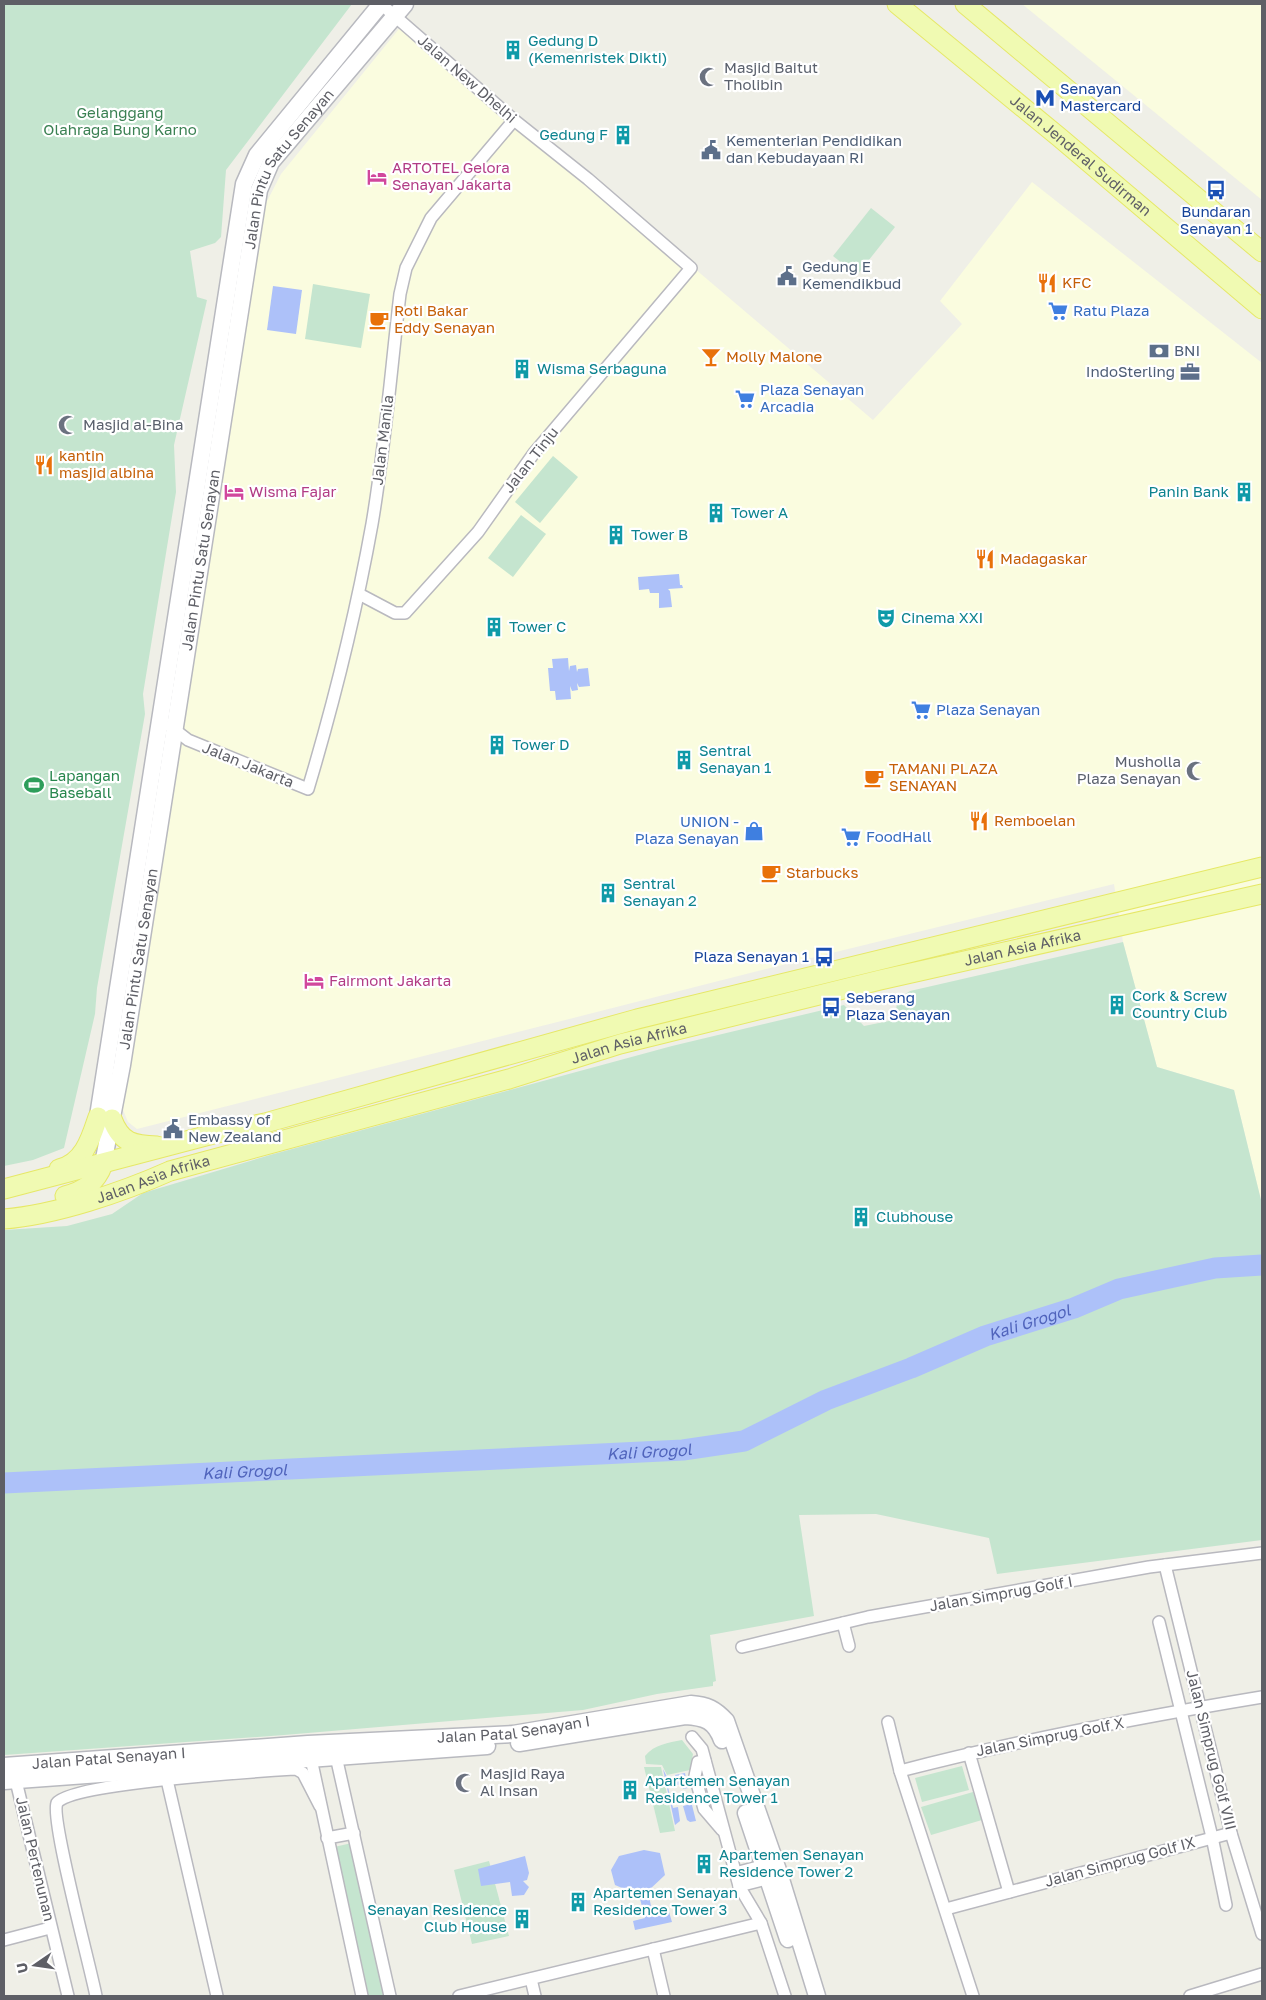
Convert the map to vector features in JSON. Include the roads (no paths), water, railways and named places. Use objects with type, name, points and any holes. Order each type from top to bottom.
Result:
[{"type":"main road","name":"Jalan Pintu Satu Senayan","points":[[173,738],[160,722],[232,250],[246,177],[256,155],[381,4]]},
{"type":"main road","name":"Jalan Jenderal Sudirman","points":[[897,4],[1059,136],[1262,309]]},
{"type":"main road","points":[[966,4],[1262,252]]},
{"type":"main road","name":"Jalan Pintu Satu Senayan","points":[[105,1118],[170,766],[249,248],[264,175],[271,162],[400,10]]},
{"type":"main road","name":"Jalan Pintu Satu Senayan","points":[[98,1168],[154,759],[173,738]]},
{"type":"main road","points":[[154,759],[165,759],[170,766]]},
{"type":"main road","name":"Jalan Asia Afrika","points":[[4,1189],[98,1168],[637,1019],[1262,867]]},
{"type":"main road","name":"Jalan Asia Afrika","points":[[4,1219],[64,1207],[146,1181],[170,1171],[509,1079],[620,1044],[859,985],[1262,894]]},
{"type":"main road","points":[[854,966],[859,985]]},
{"type":"main road","points":[[4,1181],[64,1168],[76,1161],[84,1152],[105,1118],[117,1132],[132,1143],[172,1146]]},
{"type":"main road","points":[[265,1123],[261,1126],[259,1135],[265,1143],[269,1144]]},
{"type":"main road","points":[[4,1213],[82,1192],[98,1168],[114,1178],[170,1171]]},
{"type":"main road","name":"Jalan Patal Senayan I","points":[[10,1781],[310,1751],[513,1734],[691,1704],[703,1705],[712,1708],[726,1721],[772,1871],[807,1996]]},
{"type":"main road","name":"Jalan Patal Senayan I","points":[[4,1766],[310,1751]]},
{"type":"main road","name":"Jalan Patal Senayan I","points":[[772,1871],[817,1996]]},
{"type":"street","name":"Jalan New Dhelhi","points":[[381,4],[400,10],[514,120],[588,179],[691,268]]},
{"type":"street","name":"Jalan Manila","points":[[308,789],[324,736],[359,594],[372,522],[400,294],[406,268],[430,218],[514,120]]},
{"type":"street","name":"Jalan Tinju","points":[[359,594],[395,613],[405,613],[478,532],[534,453],[691,268]]},
{"type":"street","name":"Jalan Jakarta","points":[[173,738],[308,789]]},
{"type":"street","name":"Jalan Simprug Golf I","points":[[742,1647],[843,1623],[1164,1565],[1262,1553]]},
{"type":"street","name":"Jalan Simprug Golf VIII","points":[[1164,1565],[1231,1833],[1262,1934]]},
{"type":"street","points":[[1158,1622],[1212,1837],[1226,1905]]},
{"type":"street","points":[[843,1623],[849,1646]]},
{"type":"street","name":"Jalan Simprug Golf X","points":[[900,1771],[969,1753],[1200,1707],[1262,1697]]},
{"type":"street","points":[[888,1722],[900,1771],[973,1996]]},
{"type":"street","points":[[692,1737],[700,1745],[739,1886],[761,1923],[785,1996]]},
{"type":"street","points":[[334,1749],[390,1996]]},
{"type":"street","points":[[310,1751],[320,1806],[362,1996]]},
{"type":"street","points":[[969,1753],[1009,1892]]},
{"type":"street","points":[[96,1996],[60,1844],[56,1805],[64,1796],[167,1780],[296,1769],[303,1773],[320,1806]]},
{"type":"street","points":[[167,1780],[217,1996]]},
{"type":"street","name":"Jalan Pertenunan","points":[[10,1781],[68,1996]]},
{"type":"street","points":[[327,1838],[354,1833]]},
{"type":"street","name":"Jalan Simprug Golf IX","points":[[946,1910],[1231,1833]]},
{"type":"street","points":[[735,1873],[772,1871]]},
{"type":"street","points":[[739,1886],[772,1871]]},
{"type":"street","points":[[459,1996],[761,1923]]},
{"type":"street","points":[[4,1940],[50,1928]]},
{"type":"street","points":[[653,1949],[664,1996]]},
{"type":"street","points":[[1190,1996],[1262,1974]]},
{"type":"street","points":[[531,1979],[535,1996]]},
{"type":"water","points":[[273,286],[302,290],[296,334],[267,330]]},
{"type":"water","points":[[679,574],[680,585],[683,588],[668,589],[670,591],[672,607],[659,608],[659,593],[650,593],[649,589],[639,590],[638,577]]},
{"type":"water","points":[[568,658],[569,671],[570,666],[576,665],[577,672],[578,669],[588,668],[590,686],[579,687],[577,683],[578,690],[572,691],[570,686],[571,699],[556,700],[555,691],[550,691],[548,668],[553,668],[552,659]]},
{"type":"water","points":[[89,1470],[89,1487],[4,1490],[4,1474]]},
{"type":"water","points":[[663,1769],[667,1777],[671,1776],[673,1786],[668,1787],[673,1808],[678,1807],[680,1821],[675,1825]]},
{"type":"water","points":[[685,1773],[688,1788],[683,1789],[682,1784],[677,1785],[675,1775]]},
{"type":"water","points":[[690,1797],[696,1821],[690,1822],[687,1820],[683,1806],[687,1805],[685,1798]]},
{"type":"water","points":[[644,1850],[660,1853],[665,1875],[648,1891],[653,1916],[669,1912],[672,1922],[635,1930],[633,1921],[645,1918],[639,1895],[615,1885],[611,1870],[619,1856]]},
{"type":"water","points":[[525,1856],[529,1873],[527,1880],[523,1881],[529,1887],[524,1895],[512,1896],[510,1882],[481,1886],[478,1869]]},
{"type":"waterway","name":"Kali Grogol","points":[[4,1483],[683,1450],[744,1441],[826,1400],[911,1368],[985,1336],[1074,1308],[1119,1289],[1215,1268],[1262,1265]]},
{"type":"place","name":"Gedung D (Kemenristek Dikti)","points":[[513,50]]},
{"type":"place","name":"Masjid Baitut Tholibin","points":[[709,77]]},
{"type":"place","name":"Senayan Mastercard","points":[[1045,98]]},
{"type":"place","name":"Gedung F","points":[[623,135]]},
{"type":"place","name":"Kementerian Pendidikan dan Kebudayaan RI","points":[[711,150]]},
{"type":"place","name":"ARTOTEL Gelora Senayan Jakarta","points":[[377,177]]},
{"type":"place","name":"Bundaran Senayan 1","points":[[1216,190]]},
{"type":"place","name":"Gedung E Kemendikbud","points":[[787,276]]},
{"type":"place","name":"KFC","points":[[1047,283]]},
{"type":"place","name":"Ratu Plaza","points":[[1058,311]]},
{"type":"place","name":"Roti Bakar Eddy Senayan","points":[[379,320]]},
{"type":"place","name":"BNI","points":[[1159,351]]},
{"type":"place","name":"Molly Malone","points":[[711,357]]},
{"type":"place","name":"Wisma Serbaguna","points":[[522,369]]},
{"type":"place","name":"IndoSterling","points":[[1190,372]]},
{"type":"place","name":"Plaza Senayan Arcadia","points":[[745,399]]},
{"type":"place","name":"Masjid al-Bina","points":[[68,425]]},
{"type":"place","name":"kantin masjid albina","points":[[44,465]]},
{"type":"place","name":"Wisma Fajar","points":[[234,492]]},
{"type":"place","name":"Panin Bank","points":[[1244,492]]},
{"type":"place","name":"Tower A","points":[[716,513]]},
{"type":"place","name":"Tower B","points":[[616,535]]},
{"type":"place","name":"Madagaskar","points":[[985,559]]},
{"type":"place","name":"Cinema XXI","points":[[886,618]]},
{"type":"place","name":"Tower C","points":[[494,627]]},
{"type":"place","name":"Plaza Senayan","points":[[921,710]]},
{"type":"place","name":"Tower D","points":[[497,745]]},
{"type":"place","name":"Sentral Senayan 1","points":[[684,760]]},
{"type":"place","name":"Musholla Plaza Senayan","points":[[1196,771]]},
{"type":"place","name":"TAMANI PLAZA SENAYAN","points":[[874,778]]},
{"type":"place","name":"Lapangan Baseball","points":[[34,785]]},
{"type":"place","name":"Remboelan","points":[[979,821]]},
{"type":"place","name":"UNION - Plaza Senayan","points":[[754,831]]},
{"type":"place","name":"FoodHall","points":[[851,837]]},
{"type":"place","name":"Starbucks","points":[[771,873]]},
{"type":"place","name":"Sentral Senayan 2","points":[[608,893]]},
{"type":"place","name":"Plaza Senayan 1","points":[[824,957]]},
{"type":"place","name":"Fairmont Jakarta","points":[[314,981]]},
{"type":"place","name":"Cork & Screw Country Club","points":[[1117,1005]]},
{"type":"place","name":"Seberang Plaza Senayan","points":[[831,1007]]},
{"type":"place","name":"Embassy of New Zealand","points":[[173,1129]]},
{"type":"place","name":"Clubhouse","points":[[861,1217]]},
{"type":"place","name":"Masjid Raya Al Insan","points":[[465,1783]]},
{"type":"place","name":"Apartemen Senayan Residence Tower 1","points":[[630,1790]]},
{"type":"place","name":"Apartemen Senayan Residence Tower 2","points":[[704,1864]]},
{"type":"place","name":"Apartemen Senayan Residence Tower 3","points":[[578,1902]]},
{"type":"place","name":"Senayan Residence Club House","points":[[522,1919]]},
{"type":"park label","name":"Gelanggang Olahraga Bung Karno","points":[[120,122]]}]
